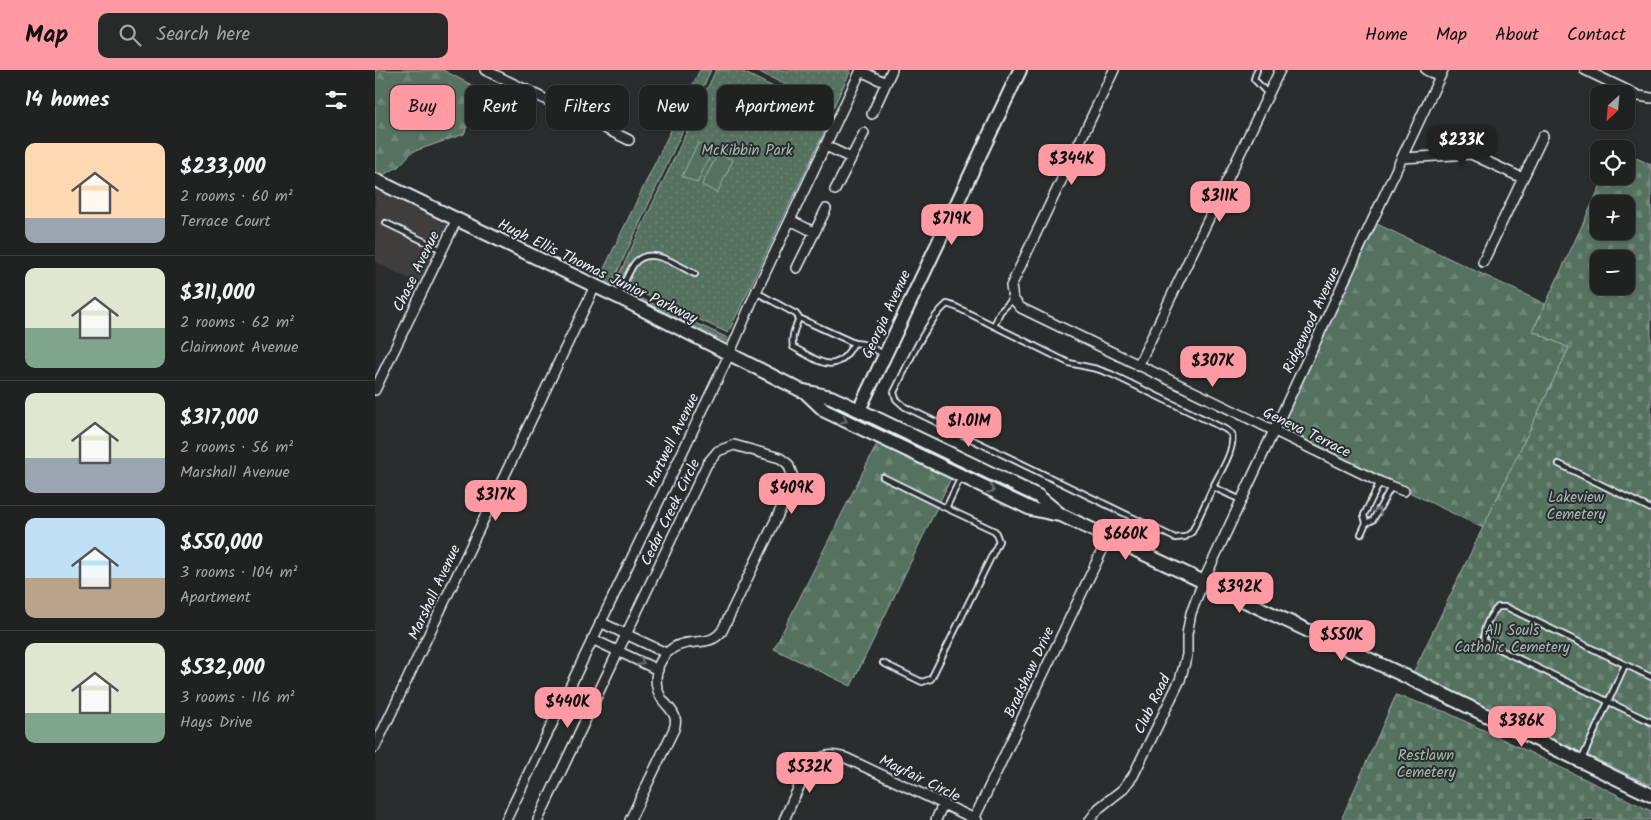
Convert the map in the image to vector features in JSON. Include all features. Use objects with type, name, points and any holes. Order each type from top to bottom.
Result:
[{"type":"main road","name":"Georgia Avenue","points":[[859,410],[1020,70]]},
{"type":"main road","name":"Hugh Ellis Thomas Junior Parkway","points":[[375,180],[618,297],[805,392],[831,397],[859,410],[1038,496],[1061,515],[1108,538],[1405,676],[1651,795]]},
{"type":"main road","name":"Hugh Ellis Thomas Junior Parkway","points":[[805,392],[825,411],[1031,509],[1061,515]]},
{"type":"street","points":[[485,70],[629,140]]},
{"type":"street","points":[[872,114],[893,70]]},
{"type":"street","points":[[1013,299],[1011,286],[1114,70]]},
{"type":"street","points":[[1138,366],[1280,70]]},
{"type":"street","points":[[1426,70],[1441,73]]},
{"type":"street","points":[[1585,70],[1639,96],[1651,98]]},
{"type":"street","points":[[861,71],[886,83]]},
{"type":"street","name":"Hartwell Avenue","points":[[505,820],[729,355],[756,292],[861,71]]},
{"type":"street","name":"Ridgewood Avenue","points":[[1203,582],[1441,73]]},
{"type":"street","points":[[835,190],[863,133]]},
{"type":"street","points":[[1483,262],[1543,136]]},
{"type":"street","points":[[826,146],[851,158]]},
{"type":"street","points":[[1402,158],[1471,154],[1522,178]]},
{"type":"street","points":[[797,268],[826,209]]},
{"type":"street","name":"Chase Avenue","points":[[375,390],[457,219]]},
{"type":"street","points":[[790,220],[814,232]]},
{"type":"street","name":"Marshall Avenue","points":[[375,747],[595,286]]},
{"type":"street","name":"Geneva Terrace","points":[[1013,299],[1021,308],[1138,366],[1380,482],[1404,491]]},
{"type":"street","name":"Cedar Creek Circle","points":[[538,820],[707,464],[718,451],[735,446],[780,458],[788,464],[793,477],[791,488],[722,631],[717,638],[711,641],[686,642],[666,654]]},
{"type":"street","name":"Bradshaw Drive","points":[[976,819],[1108,538]]},
{"type":"street","name":"Club Road","points":[[1090,820],[1099,808],[1122,790],[1133,776],[1180,680],[1187,655],[1187,634],[1191,613],[1203,582]]},
{"type":"street","points":[[600,622],[666,654],[658,670],[656,689],[675,717],[674,729],[630,820]]},
{"type":"street","points":[[592,639],[658,670]]},
{"type":"street","name":"Mayfair Circle","points":[[784,820],[808,771],[816,760],[823,756],[835,755],[846,758],[976,819]]},
{"type":"street","points":[[935,820],[943,804]]},
{"type":"lane","points":[[1257,70],[1254,79],[1268,94]]},
{"type":"lane","points":[[386,223],[442,250]]},
{"type":"lane","points":[[618,297],[635,263],[647,255],[656,255],[695,274]]},
{"type":"lane","points":[[756,292],[796,314],[799,318],[854,343],[863,344],[885,354]]},
{"type":"lane","points":[[994,326],[1000,312],[1013,299]]},
{"type":"lane","points":[[947,304],[1069,363],[1111,374],[1225,429],[1232,434],[1233,440],[1213,487],[1192,532],[1185,537],[1175,538],[905,407],[896,399],[894,392],[915,350],[937,313],[947,304]]},
{"type":"lane","points":[[799,318],[791,340],[793,347],[821,362],[828,364],[843,360],[854,343]]},
{"type":"lane","points":[[1559,464],[1651,510]]},
{"type":"lane","points":[[946,508],[961,476]]},
{"type":"lane","points":[[883,477],[995,531],[999,541],[931,679],[922,682],[883,664]]},
{"type":"lane","points":[[1361,534],[1366,523],[1364,516],[1380,482]]},
{"type":"lane","points":[[1213,487],[1241,500]]},
{"type":"lane","points":[[1366,523],[1373,520],[1391,487]]},
{"type":"lane","points":[[1651,677],[1506,607],[1498,607],[1493,611],[1483,633],[1484,641],[1488,644],[1651,722]]},
{"type":"lane","points":[[1581,761],[1625,665]]},
{"type":"shaded area","points":[[375,186],[449,222],[420,284],[375,262]]},
{"type":"green space","points":[[375,70],[443,70],[472,85],[465,85],[464,134],[412,152],[398,167],[381,176],[375,173]]},
{"type":"green space","points":[[700,70],[711,70],[704,85],[693,85]]},
{"type":"green space","name":"McKibbin Park","points":[[716,70],[739,70],[769,85],[717,85],[717,130],[825,130],[728,333],[616,281],[688,130],[707,130],[707,89]]},
{"type":"green space","points":[[755,70],[851,70],[833,108],[833,85],[786,85]]},
{"type":"green space","points":[[671,130],[683,130],[612,283],[614,286],[728,338],[727,342],[598,281]]},
{"type":"green space","points":[[698,143],[713,150],[697,183],[682,176]]},
{"type":"green space","points":[[718,153],[733,160],[717,193],[702,185]]},
{"type":"green space","points":[[1635,157],[1651,165],[1651,785],[1413,673],[1569,348],[1533,331],[1590,208],[1590,240],[1635,240],[1635,195],[1596,195],[1601,185],[1635,185]]},
{"type":"green space","points":[[1377,224],[1545,304],[1533,331],[1569,348],[1483,528],[1409,492],[1410,488],[1281,428]]},
{"type":"green space","points":[[883,432],[955,470],[851,686],[774,649]]},
{"type":"green space","name":"Restlawn Cemetery","points":[[1396,695],[1446,712],[1651,811],[1651,820],[1341,820]]},
{"type":"park label","name":"Lakeview Cemetery","points":[[1576,506]]},
{"type":"park label","name":"All Souls Catholic Cemetery","points":[[1512,638]]}]
